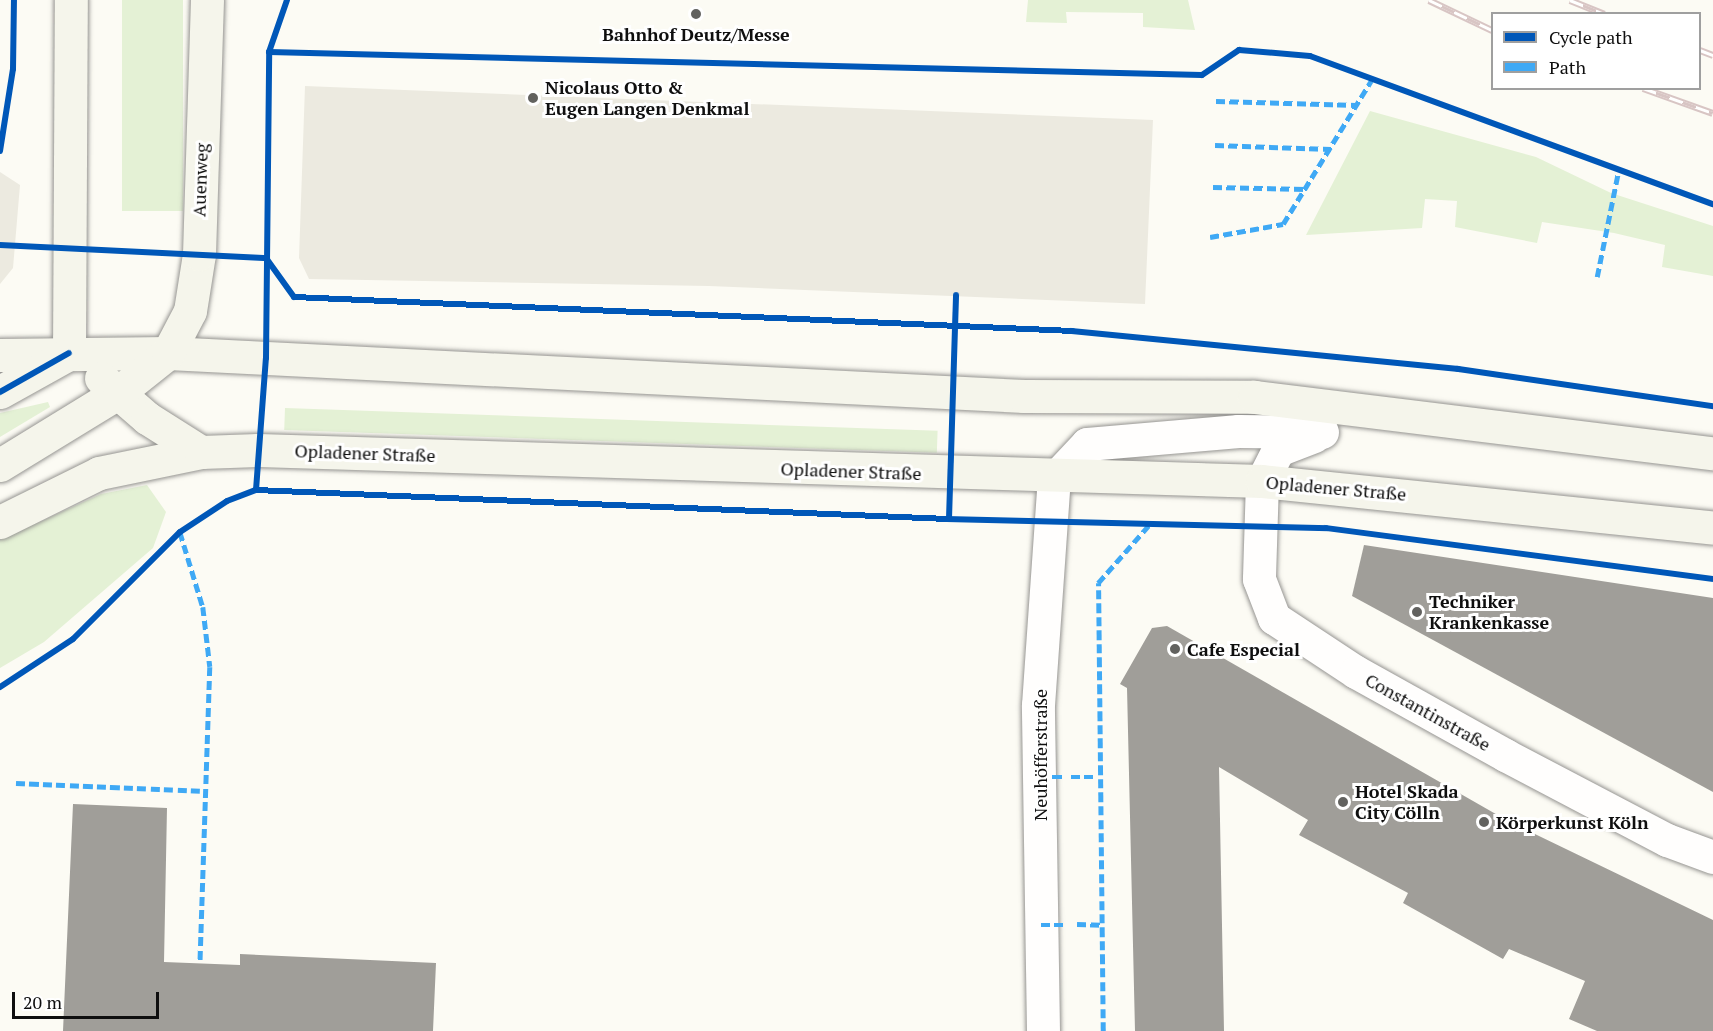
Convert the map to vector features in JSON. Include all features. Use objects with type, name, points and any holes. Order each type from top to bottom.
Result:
[{"type":"main road","points":[[69,353],[71,0]]},
{"type":"main road","name":"Auenweg","points":[[168,353],[190,311],[199,254],[207,0]]},
{"type":"main road","points":[[69,353],[119,392],[147,418],[201,452]]},
{"type":"main road","points":[[0,392],[69,353]]},
{"type":"main road","points":[[0,465],[119,392],[168,353]]},
{"type":"main road","points":[[0,355],[168,353],[1024,396],[1254,397],[1380,410],[1713,453]]},
{"type":"main road","name":"Opladener Straße","points":[[0,522],[99,473],[201,452],[258,450],[1054,479],[1262,481],[1713,528]]},
{"type":"street","points":[[1262,481],[1278,450],[1380,410]]},
{"type":"street","points":[[1054,479],[1087,444],[1238,431],[1322,432]]},
{"type":"street","name":"Neuhöfferstraße","points":[[1043,1031],[1038,705],[1054,479]]},
{"type":"street","name":"Constantinstraße","points":[[1262,481],[1259,579],[1274,618],[1356,672],[1504,755],[1667,840],[1713,857]]},
{"type":"green space","points":[[122,0],[183,0],[183,211],[122,211]]},
{"type":"green space","points":[[1028,0],[1188,0],[1195,30],[1143,27],[1143,13],[1066,12],[1067,23],[1026,22]]},
{"type":"green space","points":[[1370,111],[1536,157],[1611,193],[1713,226],[1713,276],[1662,267],[1665,245],[1614,233],[1542,222],[1537,243],[1455,227],[1457,201],[1425,199],[1422,228],[1306,235]]},
{"type":"green space","points":[[48,402],[50,407],[0,437],[0,413]]},
{"type":"green space","points":[[285,408],[938,431],[937,453],[284,430]]},
{"type":"green space","points":[[147,485],[166,512],[153,548],[44,642],[0,668],[0,540],[101,494]]},
{"type":"shaded area","points":[[305,86],[1153,120],[1145,304],[709,286],[309,279],[299,258]]},
{"type":"shaded area","points":[[0,172],[20,185],[13,268],[0,284]]},
{"type":"building","points":[[1364,545],[1713,598],[1713,792],[1352,596]]},
{"type":"building","points":[[1167,626],[1508,821],[1713,920],[1713,1031],[1597,1031],[1569,1019],[1585,981],[1509,949],[1503,959],[1403,903],[1408,893],[1299,835],[1308,820],[1219,767],[1224,1031],[1135,1031],[1127,688],[1120,684],[1152,628]]},
{"type":"building","points":[[73,804],[167,808],[164,962],[240,965],[240,954],[436,963],[433,1031],[63,1031]]},
{"type":"railway","points":[[1429,0],[1491,30]]},
{"type":"railway","points":[[1570,0],[1599,12]]},
{"type":"railway","points":[[1701,50],[1713,55]]},
{"type":"railway","points":[[1649,90],[1713,113]]},
{"type":"marked path","points":[[1210,237],[1283,224],[1371,81]]},
{"type":"marked path","points":[[1216,101],[1357,105]]},
{"type":"marked path","points":[[1215,145],[1331,149]]},
{"type":"marked path","points":[[1597,277],[1618,173]]},
{"type":"marked path","points":[[1213,187],[1306,189]]},
{"type":"marked path","points":[[1103,1031],[1098,583],[1149,525]]},
{"type":"marked path","points":[[180,532],[203,607],[210,667],[200,962]]},
{"type":"marked path","points":[[1039,777],[1062,777]]},
{"type":"marked path","points":[[1071,777],[1098,777]]},
{"type":"marked path","points":[[16,783],[206,791]]},
{"type":"marked path","points":[[1077,924],[1101,925]]},
{"type":"marked path","points":[[1041,925],[1064,925]]},
{"type":"cycle path","points":[[0,151],[13,69],[14,0]]},
{"type":"cycle path","points":[[256,490],[266,358],[269,52],[287,0]]},
{"type":"cycle path","points":[[269,52],[1202,75],[1239,50],[1310,56],[1713,204]]},
{"type":"cycle path","points":[[0,245],[266,258]]},
{"type":"cycle path","points":[[266,258],[294,297],[1072,331],[1458,369],[1713,406]]},
{"type":"cycle path","points":[[949,519],[956,295]]},
{"type":"cycle path","points":[[0,392],[69,353]]},
{"type":"cycle path","points":[[0,687],[73,639],[180,532],[227,501],[256,490],[949,519],[1326,528],[1713,579]]},
{"type":"place","name":"Bahnhof Deutz/Messe","points":[[696,14]]},
{"type":"place","name":"Nicolaus Otto & Eugen Langen Denkmal","points":[[533,98]]},
{"type":"place","name":"Techniker Krankenkasse","points":[[1417,612]]},
{"type":"place","name":"Cafe Especial","points":[[1175,649]]},
{"type":"place","name":"Hotel Skada City Cölln","points":[[1343,802]]},
{"type":"place","name":"Körperkunst Köln","points":[[1484,822]]}]
